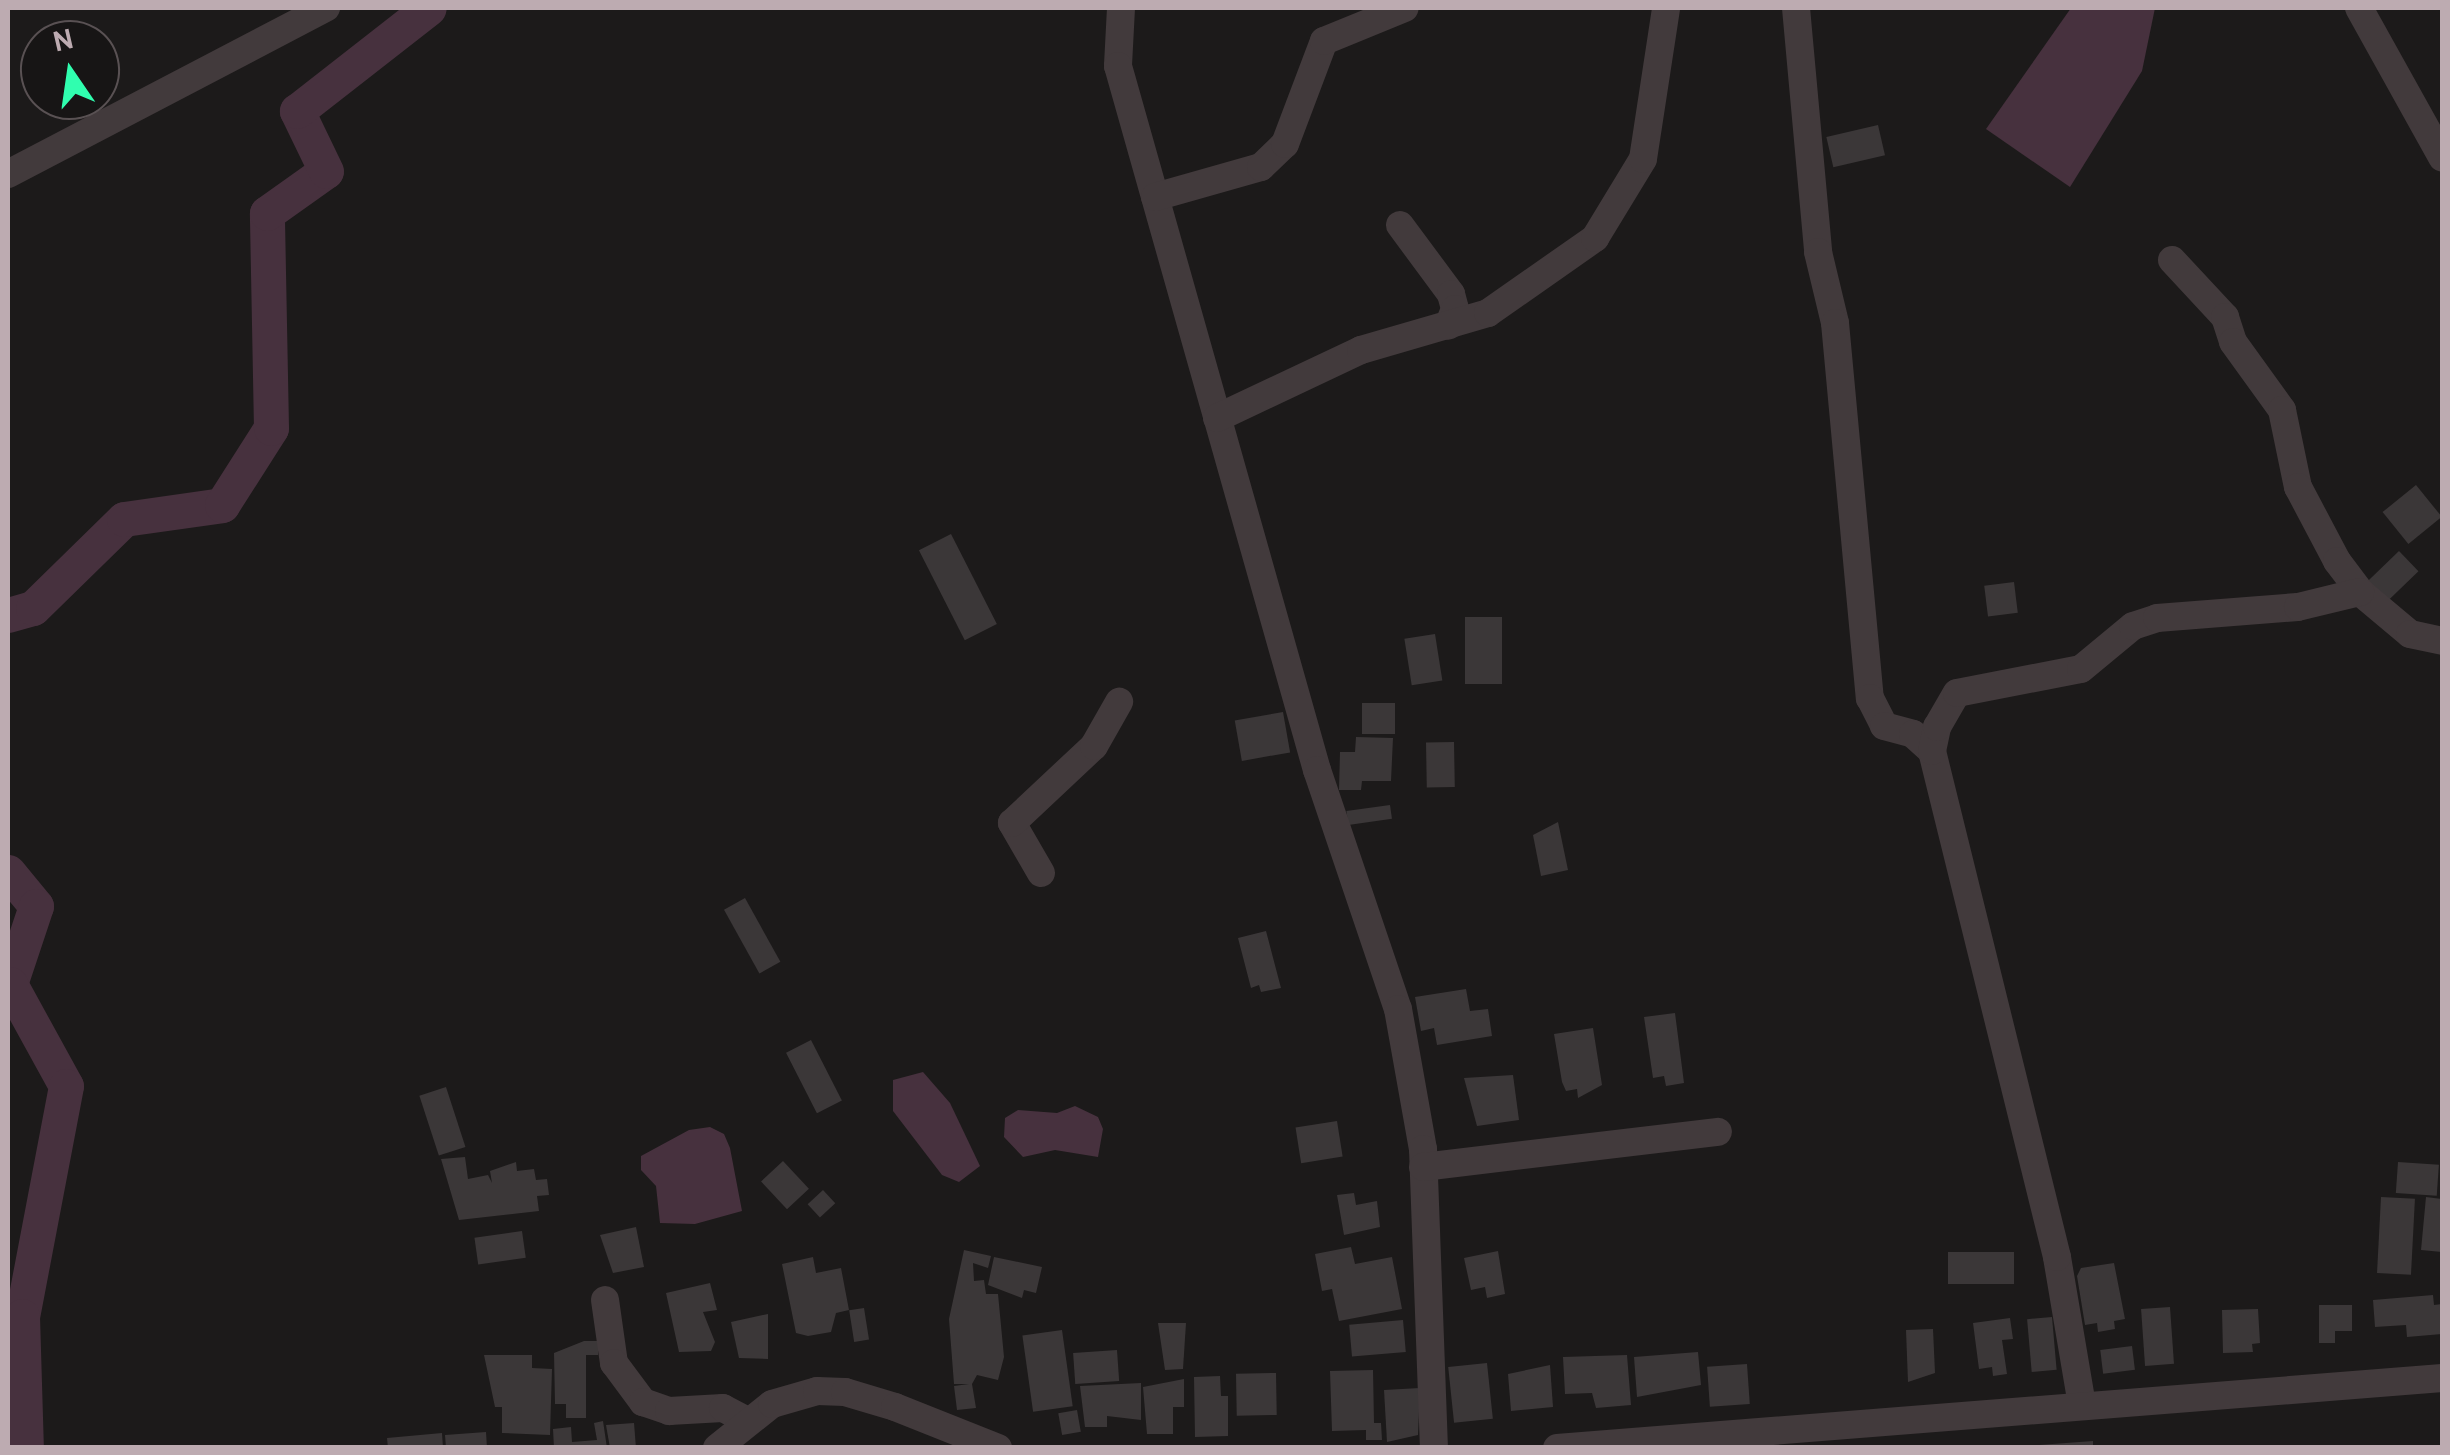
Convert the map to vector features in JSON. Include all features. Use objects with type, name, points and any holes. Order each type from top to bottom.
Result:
[{"type":"street","points":[[8,174],[326,8]]},
{"type":"street","points":[[1121,8],[1118,66],[1317,770],[1398,1009],[1423,1167],[1434,1448]]},
{"type":"street","points":[[1155,197],[1262,167],[1286,144],[1324,41],[1405,8]]},
{"type":"street","points":[[1217,418],[1362,350],[1488,313],[1543,280],[1595,238],[1625,198],[1643,159],[1666,8]]},
{"type":"street","points":[[1796,8],[1818,252],[1835,323],[1870,698],[1884,726],[1913,734],[1932,752]]},
{"type":"street","points":[[2359,8],[2442,157]]},
{"type":"street","points":[[1400,226],[1451,294],[1455,309],[1448,326]]},
{"type":"street","points":[[2172,260],[2225,316],[2234,342],[2282,410],[2306,505],[2360,592],[2410,634],[2442,641]]},
{"type":"street","points":[[2082,1405],[2057,1257],[1932,752],[1945,708],[1957,693],[2081,669],[2133,626],[2180,615],[2298,607],[2360,592]]},
{"type":"street","points":[[1041,873],[1015,833],[1016,814],[1094,746],[1120,702]]},
{"type":"street","points":[[1423,1167],[1718,1132]]},
{"type":"street","points":[[606,1300],[620,1380],[643,1402],[668,1411],[722,1408],[748,1420]]},
{"type":"street","points":[[1557,1448],[2442,1378]]},
{"type":"street","points":[[717,1448],[748,1420],[795,1396],[846,1392],[998,1448]]},
{"type":"shaded area","points":[[2071,8],[2155,8],[2142,71],[2070,187],[1986,129]]},
{"type":"shaded area","points":[[923,1072],[950,1103],[980,1166],[959,1182],[942,1175],[893,1111],[893,1080]]},
{"type":"shaded area","points":[[1075,1106],[1098,1117],[1103,1129],[1098,1157],[1055,1150],[1023,1157],[1004,1137],[1005,1118],[1018,1110],[1057,1113]]},
{"type":"shaded area","points":[[710,1127],[724,1134],[730,1148],[742,1211],[695,1224],[660,1223],[656,1186],[641,1170],[641,1156],[689,1130]]},
{"type":"building","points":[[1878,125],[1885,155],[1833,167],[1826,137]]},
{"type":"building","points":[[2416,485],[2442,517],[2408,544],[2383,512]]},
{"type":"building","points":[[951,534],[997,624],[965,640],[919,550]]},
{"type":"building","points":[[2399,551],[2418,571],[2386,602],[2367,582]]},
{"type":"building","points":[[2014,582],[2018,613],[1988,616],[1984,586]]},
{"type":"building","points":[[1465,617],[1502,617],[1502,684],[1465,684]]},
{"type":"building","points":[[1435,634],[1442,680],[1412,685],[1404,639]]},
{"type":"building","points":[[1362,703],[1395,703],[1395,734],[1362,734]]},
{"type":"building","points":[[1283,712],[1290,752],[1242,761],[1235,721]]},
{"type":"building","points":[[1356,737],[1393,738],[1391,781],[1362,781],[1361,790],[1339,790],[1340,752],[1355,752]]},
{"type":"building","points":[[1426,742],[1454,742],[1455,787],[1427,787]]},
{"type":"building","points":[[1390,805],[1392,819],[1348,825],[1346,811]]},
{"type":"building","points":[[1558,822],[1568,870],[1541,876],[1533,835]]},
{"type":"building","points":[[745,898],[780,962],[759,973],[724,910]]},
{"type":"building","points":[[1266,931],[1281,988],[1261,992],[1259,985],[1251,988],[1238,938]]},
{"type":"building","points":[[1466,989],[1470,1011],[1488,1009],[1492,1036],[1437,1045],[1434,1028],[1421,1031],[1415,997]]},
{"type":"building","points":[[1675,1013],[1684,1083],[1666,1086],[1664,1076],[1653,1078],[1644,1017]]},
{"type":"building","points":[[1593,1028],[1602,1085],[1578,1098],[1577,1089],[1566,1091],[1562,1082],[1554,1034]]},
{"type":"building","points":[[811,1040],[842,1101],[817,1113],[786,1053]]},
{"type":"building","points":[[1513,1075],[1519,1120],[1477,1126],[1464,1078]]},
{"type":"building","points":[[446,1087],[465,1147],[439,1156],[419,1096]]},
{"type":"building","points":[[1337,1121],[1343,1157],[1301,1163],[1296,1128]]},
{"type":"building","points":[[465,1157],[468,1179],[488,1175],[492,1183],[490,1171],[516,1162],[517,1171],[534,1169],[536,1180],[547,1179],[549,1195],[537,1196],[539,1211],[459,1220],[441,1159]]},
{"type":"building","points":[[783,1161],[809,1189],[787,1209],[761,1181]]},
{"type":"building","points":[[2398,1162],[2439,1165],[2437,1196],[2396,1193]]},
{"type":"building","points":[[823,1190],[835,1203],[820,1217],[808,1204]]},
{"type":"building","points":[[1354,1193],[1356,1205],[1377,1201],[1380,1227],[1344,1235],[1337,1195]]},
{"type":"building","points":[[2381,1197],[2415,1199],[2411,1275],[2377,1273]]},
{"type":"building","points":[[2426,1197],[2442,1199],[2442,1252],[2421,1250]]},
{"type":"building","points":[[636,1227],[644,1267],[613,1273],[600,1235]]},
{"type":"building","points":[[522,1231],[526,1258],[478,1264],[474,1238]]},
{"type":"building","points":[[1351,1247],[1355,1264],[1392,1257],[1402,1309],[1339,1321],[1332,1289],[1322,1291],[1315,1254]]},
{"type":"building","points":[[964,1250],[991,1256],[988,1268],[973,1263],[974,1281],[984,1280],[986,1294],[998,1294],[1004,1357],[998,1380],[977,1375],[972,1384],[976,1408],[957,1410],[954,1386],[969,1384],[954,1384],[949,1319]]},
{"type":"building","points":[[1498,1251],[1505,1294],[1487,1298],[1485,1287],[1471,1290],[1464,1258]]},
{"type":"building","points":[[1948,1252],[2014,1252],[2014,1284],[1948,1284]]},
{"type":"building","points":[[813,1257],[816,1273],[841,1268],[849,1310],[836,1313],[831,1332],[808,1336],[796,1333],[782,1264]]},
{"type":"building","points":[[994,1257],[1042,1267],[1036,1293],[1024,1290],[1022,1298],[988,1285]]},
{"type":"building","points":[[2114,1263],[2125,1319],[2114,1321],[2115,1329],[2098,1332],[2097,1323],[2085,1325],[2077,1276],[2081,1268]]},
{"type":"building","points":[[710,1283],[717,1310],[703,1312],[715,1342],[711,1351],[679,1352],[666,1293]]},
{"type":"building","points":[[2433,1295],[2434,1305],[2442,1304],[2442,1334],[2407,1337],[2406,1325],[2375,1327],[2373,1300]]},
{"type":"building","points":[[2319,1305],[2352,1305],[2352,1331],[2335,1331],[2335,1343],[2319,1343]]},
{"type":"building","points":[[2170,1307],[2174,1364],[2145,1366],[2141,1309]]},
{"type":"building","points":[[864,1308],[869,1340],[854,1342],[849,1310]]},
{"type":"building","points":[[2258,1309],[2260,1343],[2252,1344],[2253,1352],[2223,1353],[2222,1310]]},
{"type":"building","points":[[768,1314],[768,1359],[739,1358],[731,1322]]},
{"type":"building","points":[[2052,1317],[2057,1370],[2032,1372],[2027,1319]]},
{"type":"building","points":[[2010,1318],[2013,1339],[2002,1340],[2007,1374],[1993,1376],[1992,1367],[1979,1369],[1973,1323]]},
{"type":"building","points":[[1403,1320],[1406,1352],[1352,1357],[1349,1325]]},
{"type":"building","points":[[1158,1323],[1186,1323],[1183,1369],[1165,1370]]},
{"type":"building","points":[[1933,1329],[1935,1373],[1908,1382],[1906,1330]]},
{"type":"building","points":[[1062,1330],[1073,1406],[1033,1412],[1022,1336]]},
{"type":"building","points":[[584,1341],[598,1341],[598,1355],[586,1355],[586,1418],[566,1418],[566,1404],[555,1404],[554,1353]]},
{"type":"building","points":[[2132,1346],[2135,1370],[2103,1374],[2100,1350]]},
{"type":"building","points":[[1117,1350],[1119,1381],[1075,1384],[1073,1353]]},
{"type":"building","points":[[1698,1352],[1701,1385],[1637,1397],[1634,1357]]},
{"type":"building","points":[[484,1355],[532,1355],[532,1368],[552,1369],[550,1435],[502,1433],[502,1407],[495,1407]]},
{"type":"building","points":[[1627,1355],[1631,1405],[1596,1408],[1592,1393],[1565,1394],[1563,1357]]},
{"type":"building","points":[[1487,1363],[1493,1419],[1454,1423],[1448,1367]]},
{"type":"building","points":[[1747,1364],[1750,1404],[1710,1407],[1707,1367]]},
{"type":"building","points":[[1550,1365],[1553,1407],[1511,1411],[1508,1374]]},
{"type":"building","points":[[1373,1370],[1374,1423],[1381,1423],[1382,1440],[1366,1440],[1366,1430],[1332,1431],[1330,1371]]},
{"type":"building","points":[[1276,1373],[1277,1415],[1237,1416],[1236,1374]]},
{"type":"building","points":[[1220,1376],[1221,1396],[1228,1396],[1228,1436],[1195,1437],[1194,1377]]},
{"type":"building","points":[[1184,1379],[1184,1407],[1173,1407],[1173,1434],[1147,1434],[1143,1387]]},
{"type":"building","points":[[1141,1383],[1141,1420],[1107,1416],[1107,1427],[1085,1427],[1080,1386]]},
{"type":"building","points":[[1420,1388],[1418,1435],[1387,1442],[1384,1390]]},
{"type":"building","points":[[1077,1410],[1081,1432],[1062,1435],[1058,1413]]},
{"type":"building","points":[[603,1421],[607,1448],[554,1448],[553,1429],[571,1427],[572,1442],[597,1440],[594,1423]]},
{"type":"building","points":[[634,1423],[636,1448],[610,1448],[606,1425]]},
{"type":"building","points":[[486,1432],[487,1448],[446,1448],[445,1435]]},
{"type":"building","points":[[442,1433],[443,1448],[388,1448],[387,1438]]},
{"type":"building","points":[[2093,1441],[2093,1448],[2039,1448],[2039,1445]]},
{"type":"waterway","points":[[8,615],[33,608],[124,519],[222,505],[271,428],[267,213],[326,171],[297,111],[429,8]]},
{"type":"waterway","points":[[8,872],[36,906],[10,984],[66,1086],[22,1316],[26,1448]]}]
